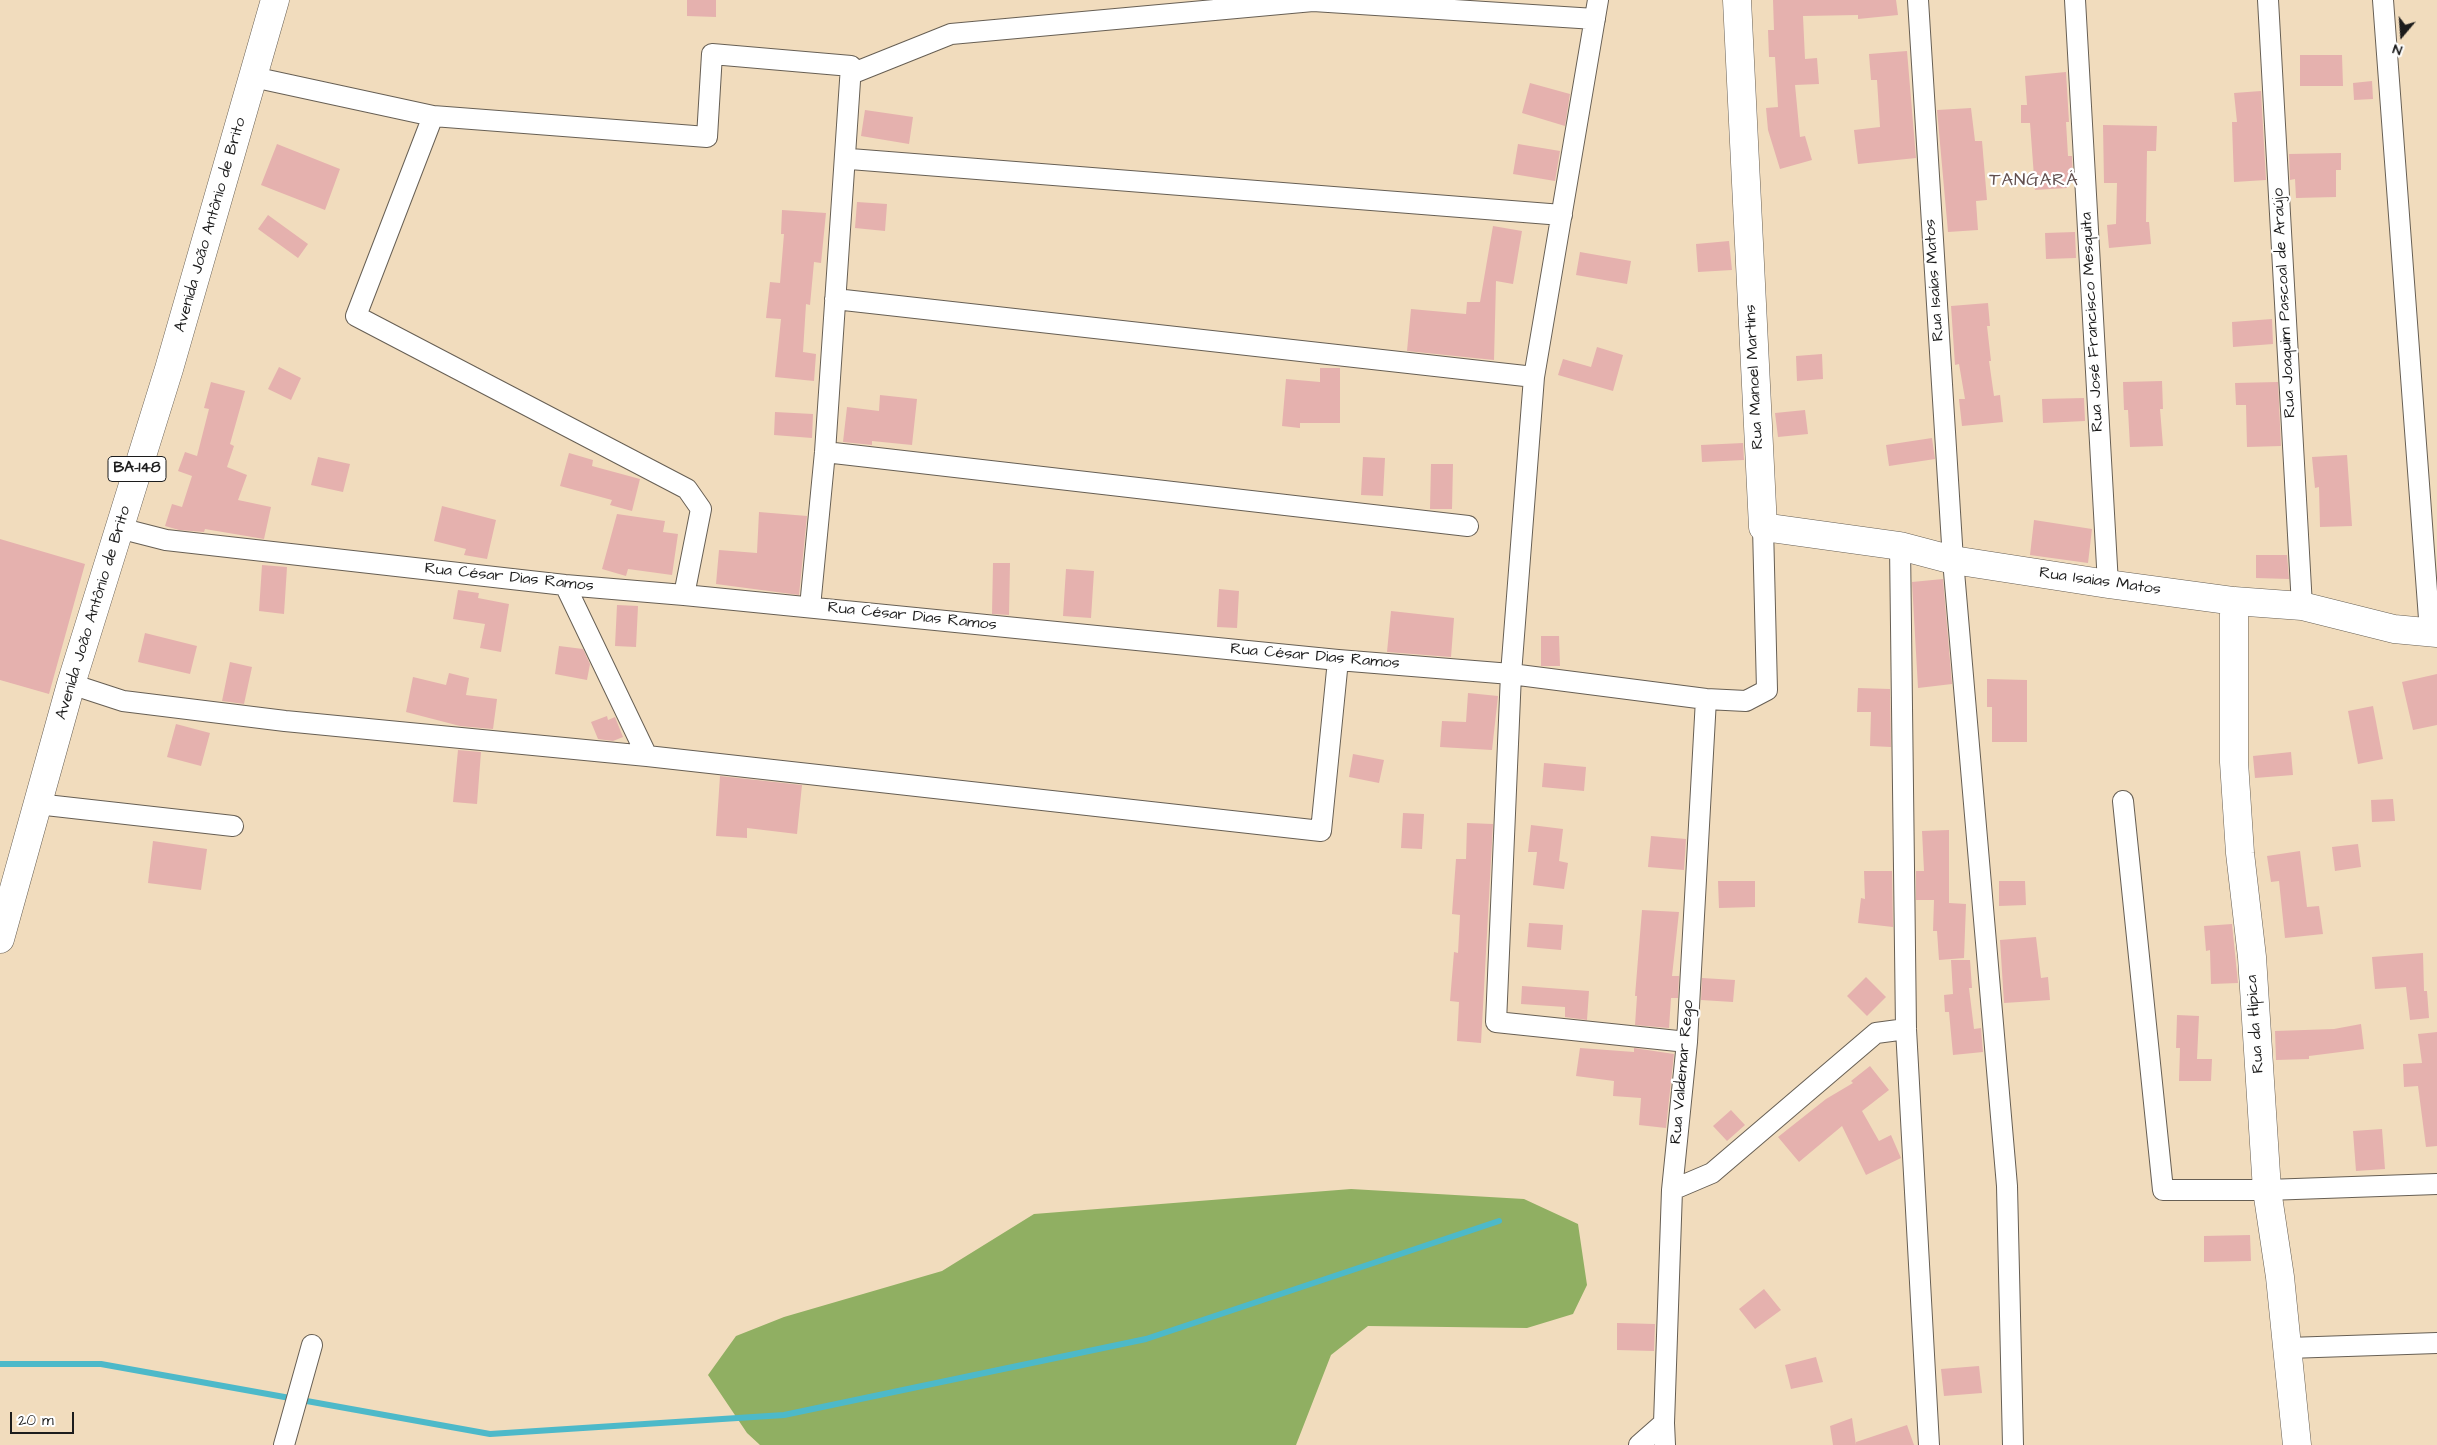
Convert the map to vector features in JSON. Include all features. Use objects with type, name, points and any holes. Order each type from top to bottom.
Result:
[{"type":"street","name":"Avenida João Antônio de Brito","points":[[0,939],[71,684],[169,369],[276,0]]},
{"type":"street","points":[[851,74],[951,34],[1313,0],[1597,9],[1534,377],[1511,674],[1496,1022],[1687,1042]]},
{"type":"street","name":"Rua Manoel Martins","points":[[1706,699],[1746,701],[1767,690],[1763,527],[1736,0]]},
{"type":"street","name":"Rua Isaías Matos","points":[[1918,0],[1953,560],[2007,1186],[2013,1445]]},
{"type":"street","name":"Rua José Francisco Mesquita","points":[[2075,0],[2108,584]]},
{"type":"street","name":"Rua Joaquim Pascoal de Araújo","points":[[2268,0],[2302,606]]},
{"type":"street","points":[[2383,0],[2434,632]]},
{"type":"street","points":[[253,77],[433,116],[707,137],[712,54],[851,66],[824,452],[810,607]]},
{"type":"street","points":[[433,116],[356,316],[687,489],[701,509],[684,594]]},
{"type":"street","points":[[850,159],[1562,215]]},
{"type":"street","points":[[835,299],[1534,377]]},
{"type":"street","points":[[824,452],[1468,526]]},
{"type":"street","name":"Rua Isaias Matos","points":[[1763,527],[1900,546],[1953,560],[2108,584],[2234,602],[2302,606],[2394,629],[2434,632]]},
{"type":"street","name":"Rua César Dias Ramos","points":[[119,528],[166,540],[565,586],[684,594],[1338,660],[1511,674],[1706,699]]},
{"type":"street","points":[[1900,546],[1906,1029],[1930,1445]]},
{"type":"street","points":[[565,586],[647,756]]},
{"type":"street","name":"Rua da Hípica","points":[[2234,602],[2234,762],[2240,853],[2252,957],[2267,1190],[2280,1277],[2297,1445]]},
{"type":"street","points":[[71,684],[123,701],[285,721],[647,756],[1321,831],[1338,660]]},
{"type":"street","name":"Rua Valdemar Rego","points":[[1665,1445],[1664,1423],[1672,1190],[1687,1042],[1706,699]]},
{"type":"street","points":[[2123,801],[2163,1190],[2267,1190],[2437,1184]]},
{"type":"street","points":[[37,804],[232,826]]},
{"type":"street","points":[[1672,1190],[1712,1173],[1876,1033],[1906,1029]]},
{"type":"street","points":[[2288,1348],[2437,1343]]},
{"type":"street","points":[[284,1445],[312,1345]]},
{"type":"street","points":[[1639,1445],[1664,1423]]},
{"type":"green space","points":[[1351,1189],[1524,1199],[1578,1224],[1587,1285],[1573,1314],[1527,1328],[1368,1326],[1331,1355],[1296,1445],[760,1445],[747,1433],[708,1375],[736,1336],[784,1317],[942,1271],[1034,1214]]},
{"type":"building","points":[[687,0],[716,0],[716,17],[687,16]]},
{"type":"building","points":[[1773,0],[1896,0],[1898,15],[1858,19],[1858,15],[1803,16],[1805,59],[1817,58],[1819,84],[1795,85],[1800,137],[1805,136],[1812,160],[1780,169],[1768,130],[1766,108],[1778,107],[1775,57],[1769,57],[1768,30],[1774,30]]},
{"type":"building","points":[[1907,51],[1916,158],[1858,164],[1854,130],[1880,127],[1877,80],[1871,80],[1869,54]]},
{"type":"building","points":[[2300,55],[2342,55],[2343,86],[2300,86]]},
{"type":"building","points":[[2066,72],[2069,122],[2066,122],[2068,156],[2072,156],[2073,182],[2067,182],[2067,188],[2035,190],[2030,123],[2021,123],[2021,105],[2027,105],[2025,76]]},
{"type":"building","points":[[2372,81],[2373,99],[2354,100],[2353,83]]},
{"type":"building","points":[[1530,83],[1570,94],[1565,126],[1522,113]]},
{"type":"building","points":[[2261,91],[2266,180],[2234,182],[2232,122],[2237,122],[2234,93]]},
{"type":"building","points":[[1971,108],[1975,141],[1982,141],[1987,200],[1976,201],[1978,230],[1948,232],[1937,110]]},
{"type":"building","points":[[865,110],[913,117],[909,144],[861,136]]},
{"type":"building","points":[[2103,125],[2157,126],[2156,151],[2147,151],[2146,222],[2149,222],[2151,244],[2109,248],[2107,225],[2116,224],[2117,183],[2104,183]]},
{"type":"building","points":[[277,144],[340,169],[325,210],[261,185]]},
{"type":"building","points":[[1518,144],[1560,151],[1555,181],[1513,174]]},
{"type":"building","points":[[2341,153],[2341,170],[2336,170],[2336,197],[2296,198],[2295,179],[2290,180],[2289,154]]},
{"type":"building","points":[[857,202],[887,204],[885,231],[855,228]]},
{"type":"building","points":[[782,210],[826,213],[821,263],[814,262],[810,305],[806,304],[803,352],[816,354],[814,381],[775,377],[781,319],[766,318],[770,282],[780,283],[784,234],[781,234]]},
{"type":"building","points":[[268,215],[308,244],[298,258],[258,229]]},
{"type":"building","points":[[1493,226],[1522,231],[1513,284],[1496,281],[1494,360],[1407,351],[1411,309],[1466,314],[1467,302],[1480,302]]},
{"type":"building","points":[[2075,232],[2076,258],[2046,259],[2045,233]]},
{"type":"building","points":[[1729,241],[1732,270],[1698,272],[1696,244]]},
{"type":"building","points":[[1580,252],[1631,261],[1627,284],[1576,275]]},
{"type":"building","points":[[1988,303],[1990,326],[1987,326],[1991,361],[1989,361],[1994,396],[2000,395],[2003,422],[1962,426],[1959,399],[1965,399],[1959,364],[1955,365],[1951,306]]},
{"type":"building","points":[[2272,319],[2273,344],[2233,347],[2232,322]]},
{"type":"building","points":[[1597,347],[1623,355],[1613,391],[1558,375],[1563,359],[1591,367]]},
{"type":"building","points":[[1822,354],[1823,379],[1797,381],[1796,356]]},
{"type":"building","points":[[279,367],[301,378],[291,400],[268,389]]},
{"type":"building","points":[[1320,368],[1340,368],[1340,423],[1300,423],[1300,428],[1282,426],[1286,379],[1320,382]]},
{"type":"building","points":[[2162,381],[2163,409],[2160,409],[2163,446],[2130,447],[2128,410],[2124,410],[2123,382]]},
{"type":"building","points":[[211,382],[245,391],[230,444],[234,446],[227,467],[247,475],[238,500],[271,507],[264,539],[205,529],[204,532],[179,530],[165,526],[172,504],[182,507],[192,476],[178,471],[185,452],[197,456],[209,409],[204,408]]},
{"type":"building","points":[[2278,382],[2281,446],[2247,447],[2246,405],[2236,405],[2235,383]]},
{"type":"building","points":[[880,395],[917,399],[912,445],[872,441],[872,445],[843,442],[847,407],[879,411]]},
{"type":"building","points":[[2084,398],[2085,421],[2043,423],[2042,399]]},
{"type":"building","points":[[1805,410],[1808,434],[1778,437],[1775,413]]},
{"type":"building","points":[[775,412],[813,414],[812,438],[774,435]]},
{"type":"building","points":[[1932,438],[1935,459],[1889,466],[1886,445]]},
{"type":"building","points":[[1743,443],[1744,460],[1702,462],[1701,445]]},
{"type":"building","points":[[569,453],[593,460],[592,466],[640,479],[632,511],[610,505],[612,500],[560,486]]},
{"type":"building","points":[[2347,455],[2352,526],[2320,527],[2319,487],[2315,488],[2312,457]]},
{"type":"building","points":[[318,457],[350,464],[343,492],[311,485]]},
{"type":"building","points":[[1363,457],[1385,458],[1383,496],[1361,495]]},
{"type":"building","points":[[1431,464],[1453,464],[1452,509],[1430,509]]},
{"type":"building","points":[[442,506],[496,520],[487,559],[464,555],[466,549],[434,541]]},
{"type":"building","points":[[759,512],[807,516],[799,595],[716,584],[719,550],[757,553]]},
{"type":"building","points":[[617,514],[665,521],[663,532],[678,534],[672,575],[628,569],[626,576],[602,569]]},
{"type":"building","points":[[2034,520],[2092,529],[2088,563],[2030,555]]},
{"type":"building","points":[[0,539],[85,564],[49,694],[0,680]]},
{"type":"building","points":[[2256,555],[2287,555],[2289,579],[2256,578]]},
{"type":"building","points":[[993,563],[1010,563],[1009,615],[992,614]]},
{"type":"building","points":[[262,565],[287,567],[284,614],[259,611]]},
{"type":"building","points":[[1066,569],[1094,571],[1091,618],[1063,616]]},
{"type":"building","points":[[1943,579],[1952,684],[1918,688],[1912,582]]},
{"type":"building","points":[[1219,589],[1239,591],[1237,628],[1217,627]]},
{"type":"building","points":[[458,590],[479,593],[478,598],[509,604],[501,652],[480,648],[485,624],[453,619]]},
{"type":"building","points":[[617,605],[638,606],[636,647],[615,646]]},
{"type":"building","points":[[1391,611],[1454,618],[1451,657],[1387,652]]},
{"type":"building","points":[[145,633],[197,646],[190,674],[138,662]]},
{"type":"building","points":[[1541,636],[1559,636],[1560,666],[1541,666]]},
{"type":"building","points":[[559,646],[583,649],[590,664],[587,680],[555,674]]},
{"type":"building","points":[[230,662],[252,667],[244,704],[222,701]]},
{"type":"building","points":[[449,673],[469,678],[466,695],[497,699],[493,729],[460,726],[406,712],[413,677],[446,685]]},
{"type":"building","points":[[2437,674],[2437,725],[2413,730],[2402,682]]},
{"type":"building","points":[[1987,679],[2027,680],[2027,742],[1992,742],[1992,707],[1987,707]]},
{"type":"building","points":[[1858,688],[1890,689],[1891,747],[1870,746],[1871,712],[1857,712]]},
{"type":"building","points":[[1468,693],[1498,696],[1492,750],[1440,747],[1442,721],[1466,722]]},
{"type":"building","points":[[2373,706],[2383,759],[2358,764],[2348,711]]},
{"type":"building","points":[[607,716],[608,720],[615,717],[623,737],[613,741],[598,739],[591,722]]},
{"type":"building","points":[[176,724],[210,733],[201,766],[167,757]]},
{"type":"building","points":[[458,750],[481,752],[477,804],[453,802]]},
{"type":"building","points":[[2291,752],[2293,775],[2255,778],[2253,756]]},
{"type":"building","points":[[1353,754],[1384,760],[1379,783],[1349,777]]},
{"type":"building","points":[[1544,763],[1586,767],[1584,791],[1542,787]]},
{"type":"building","points":[[720,776],[802,785],[797,834],[747,828],[747,838],[716,836]]},
{"type":"building","points":[[2393,799],[2395,821],[2372,822],[2371,800]]},
{"type":"building","points":[[1403,813],[1424,814],[1422,849],[1401,848]]},
{"type":"building","points":[[1467,823],[1493,824],[1481,1043],[1457,1041],[1459,1002],[1450,1001],[1454,952],[1458,953],[1460,915],[1452,914],[1456,859],[1466,859]]},
{"type":"building","points":[[1531,825],[1563,829],[1559,861],[1568,863],[1564,889],[1533,885],[1537,852],[1528,852]]},
{"type":"building","points":[[1949,830],[1949,903],[1966,904],[1964,958],[1939,960],[1937,931],[1933,931],[1934,900],[1916,900],[1916,871],[1924,871],[1922,831]]},
{"type":"building","points":[[1651,836],[1686,839],[1684,870],[1648,867]]},
{"type":"building","points":[[153,841],[207,849],[201,890],[148,883]]},
{"type":"building","points":[[2358,844],[2361,867],[2335,871],[2332,847]]},
{"type":"building","points":[[2300,851],[2307,907],[2319,906],[2323,934],[2285,938],[2279,881],[2271,882],[2267,856]]},
{"type":"building","points":[[1864,871],[1892,871],[1893,927],[1858,923],[1861,898],[1865,899]]},
{"type":"building","points":[[1718,881],[1755,881],[1755,907],[1719,908]]},
{"type":"building","points":[[1999,881],[2025,881],[2026,905],[1999,906]]},
{"type":"building","points":[[1642,910],[1679,912],[1672,976],[1679,976],[1678,998],[1671,998],[1669,1028],[1635,1025],[1637,996],[1635,996]]},
{"type":"building","points":[[1529,923],[1563,925],[1561,950],[1527,947]]},
{"type":"building","points":[[2232,924],[2238,983],[2211,984],[2210,950],[2206,951],[2204,926]]},
{"type":"building","points":[[2036,937],[2041,978],[2048,977],[2050,1000],[2004,1003],[2000,940]]},
{"type":"building","points":[[2423,953],[2424,991],[2427,991],[2429,1018],[2410,1020],[2406,987],[2375,989],[2372,957]]},
{"type":"building","points":[[1951,960],[1970,960],[1972,988],[1969,988],[1974,1029],[1981,1028],[1983,1052],[1953,1055],[1949,1012],[1945,1012],[1944,995],[1953,994]]},
{"type":"building","points":[[1866,977],[1886,997],[1867,1016],[1847,996]]},
{"type":"building","points":[[1702,978],[1735,980],[1733,1002],[1701,1000]]},
{"type":"building","points":[[1522,986],[1589,991],[1587,1020],[1565,1017],[1565,1007],[1521,1004]]},
{"type":"building","points":[[2177,1015],[2199,1016],[2197,1059],[2212,1059],[2211,1081],[2179,1081],[2180,1048],[2176,1048]]},
{"type":"building","points":[[2361,1024],[2364,1049],[2309,1056],[2309,1059],[2276,1060],[2275,1031],[2334,1029]]},
{"type":"building","points":[[2437,1032],[2437,1146],[2426,1147],[2418,1086],[2404,1087],[2403,1064],[2422,1063],[2418,1034]]},
{"type":"building","points":[[1580,1048],[1634,1052],[1634,1048],[1674,1054],[1666,1128],[1639,1125],[1641,1098],[1613,1096],[1614,1081],[1576,1076]]},
{"type":"building","points":[[1870,1066],[1889,1090],[1862,1111],[1879,1141],[1891,1135],[1901,1158],[1866,1175],[1842,1126],[1799,1162],[1778,1137],[1826,1099],[1853,1083],[1851,1081]]},
{"type":"building","points":[[1731,1110],[1745,1125],[1727,1141],[1713,1126]]},
{"type":"building","points":[[2382,1129],[2385,1169],[2356,1171],[2353,1131]]},
{"type":"building","points":[[2250,1235],[2251,1261],[2204,1262],[2204,1236]]},
{"type":"building","points":[[1764,1289],[1781,1310],[1755,1329],[1739,1309]]},
{"type":"building","points":[[1617,1323],[1655,1324],[1654,1351],[1617,1350]]},
{"type":"building","points":[[1816,1357],[1823,1382],[1791,1389],[1785,1365]]},
{"type":"building","points":[[1979,1366],[1982,1393],[1944,1396],[1941,1369]]},
{"type":"building","points":[[1852,1418],[1856,1445],[1833,1445],[1830,1426]]},
{"type":"building","points":[[1907,1425],[1914,1445],[1856,1445],[1856,1442]]},
{"type":"waterway","points":[[0,1364],[101,1364],[490,1434],[784,1415],[1146,1339],[1499,1221]]},
{"type":"district","name":"TANGARÁ","points":[[2034,181]]}]
